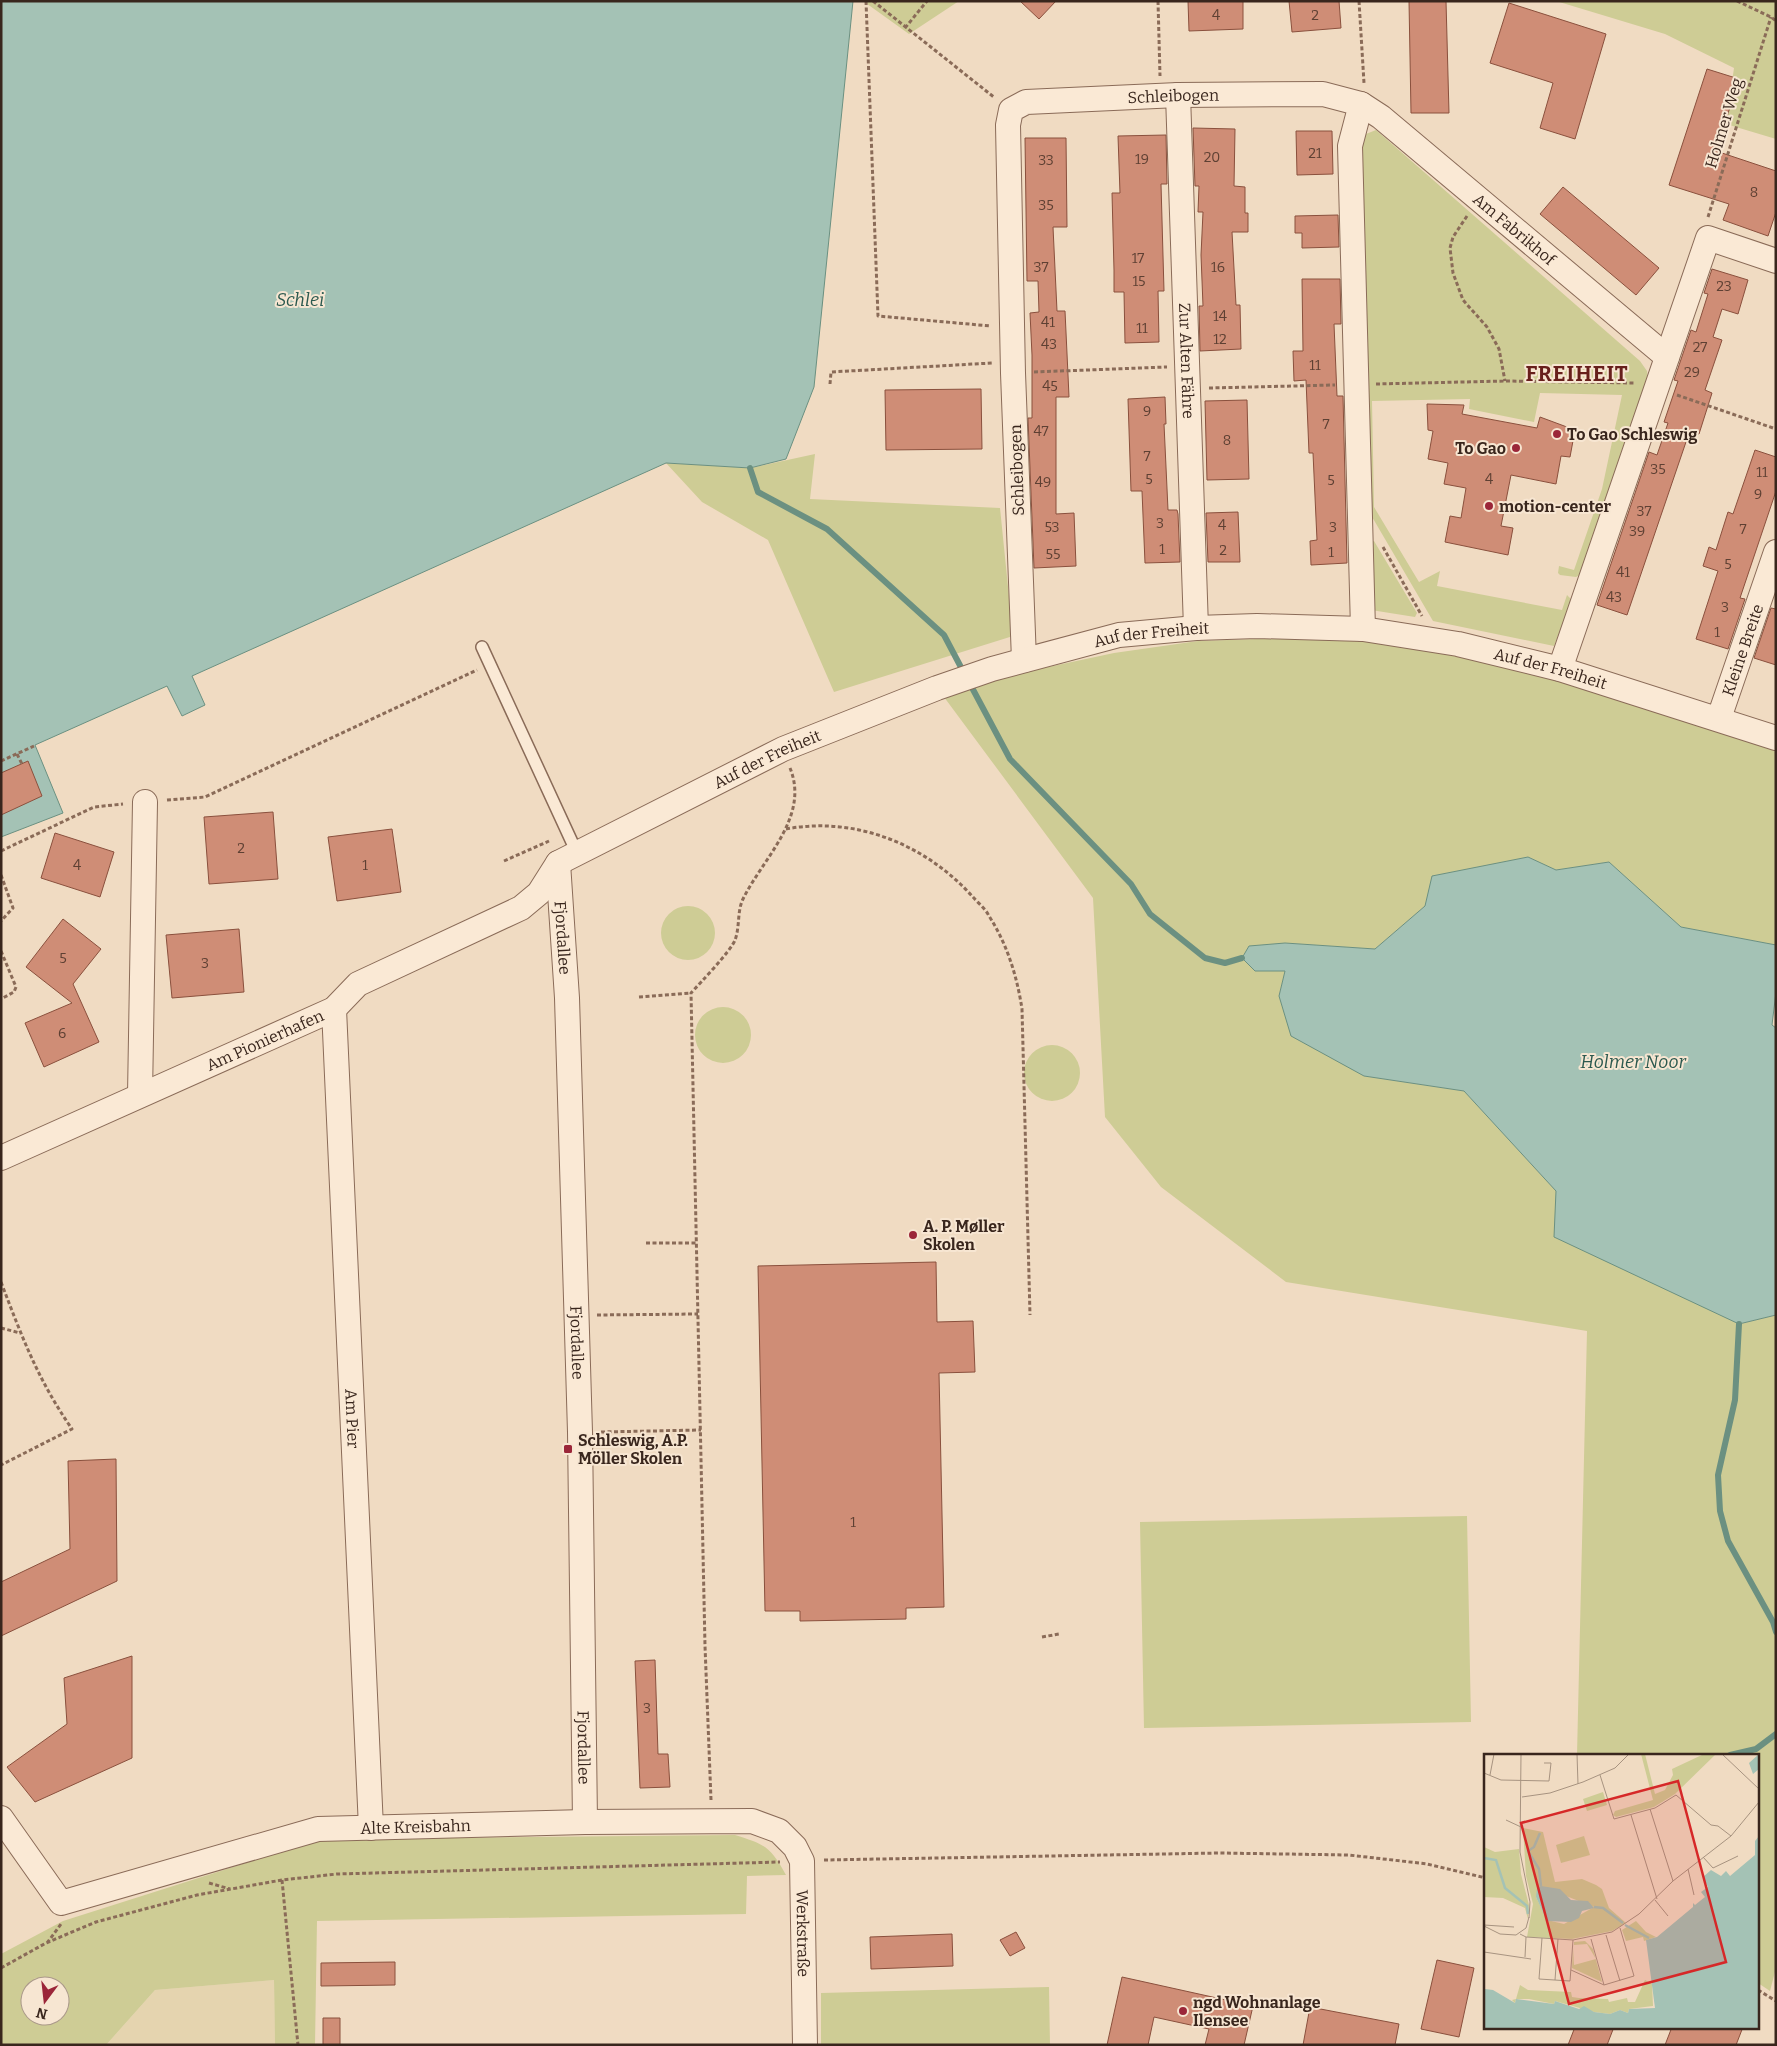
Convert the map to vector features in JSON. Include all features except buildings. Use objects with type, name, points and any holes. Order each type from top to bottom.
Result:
[{"type":"street","name":"Schleibogen","points":[[1024,660],[1012,328],[1008,125],[1011,110],[1026,102],[1169,96],[1323,94],[1361,104]]},
{"type":"street","name":"Zur Alten Fähre","points":[[1169,96],[1187,377],[1196,628]]},
{"type":"street","name":"Am Fabrikhof","points":[[1361,104],[1381,117],[1667,357]]},
{"type":"street","points":[[1361,104],[1350,146],[1363,629]]},
{"type":"street","points":[[1560,669],[1708,238],[1776,261]]},
{"type":"street","name":"Kleine Breite","points":[[1719,718],[1776,552]]},
{"type":"street","name":"Auf der Freiheit","points":[[567,858],[783,749],[937,688],[992,669],[1120,635],[1196,628],[1257,626],[1363,629],[1458,644],[1560,669],[1719,718],[1776,738]]},
{"type":"street","points":[[140,1095],[145,802]]},
{"type":"street","name":"Am Pionierhafen","points":[[1,1158],[334,1009],[358,984],[521,908],[539,892],[567,858]]},
{"type":"street","name":"Fjordallee","points":[[567,858],[567,998],[580,1432],[585,1822]]},
{"type":"street","name":"Am Pier","points":[[334,1009],[371,1828]]},
{"type":"street","name":"Alte Kreisbahn","points":[[1,1818],[61,1903],[318,1829],[585,1822],[752,1821],[779,1831],[795,1847],[802,1860]]},
{"type":"street","name":"Werkstraße","points":[[802,1860],[805,2045]]},
{"type":"lane","points":[[482,647],[567,858]]},
{"type":"path","points":[[866,1],[878,316],[1012,328]]},
{"type":"path","points":[[873,1],[1011,110]]},
{"type":"path","points":[[905,28],[927,1]]},
{"type":"path","points":[[1158,1],[1169,96]]},
{"type":"path","points":[[1359,1],[1364,92],[1361,104]]},
{"type":"path","points":[[1738,1],[1771,17],[1776,22]]},
{"type":"path","name":"Holmer Weg","points":[[1708,238],[1708,218],[1771,17]]},
{"type":"path","points":[[1481,200],[1459,225],[1453,236],[1450,248],[1453,273],[1463,300],[1487,327],[1499,349],[1505,381]]},
{"type":"path","points":[[830,384],[831,372],[1013,368],[1187,377],[1273,388],[1505,381],[1642,383],[1776,429]]},
{"type":"path","points":[[1360,514],[1373,530],[1423,616]]},
{"type":"path","points":[[1,850],[94,807],[205,797],[490,664]]},
{"type":"path","points":[[1,761],[34,746]]},
{"type":"path","points":[[712,1821],[705,1646],[702,1430],[691,993],[735,941],[742,900],[790,821],[795,799],[795,780],[783,749]]},
{"type":"path","points":[[17,754],[22,764]]},
{"type":"path","points":[[786,829],[819,825],[850,828],[883,835],[907,845],[958,880],[988,914],[1005,946],[1014,973],[1022,1009],[1030,1315]]},
{"type":"path","points":[[1,875],[14,908],[1,921]]},
{"type":"path","points":[[1,951],[16,987],[14,992],[1,999]]},
{"type":"path","points":[[639,997],[691,993]]},
{"type":"path","points":[[646,1243],[697,1243]]},
{"type":"path","points":[[1,1282],[38,1375],[72,1429],[1,1465]]},
{"type":"path","points":[[577,1316],[698,1314]]},
{"type":"path","points":[[1,1328],[20,1333]]},
{"type":"path","points":[[580,1432],[702,1430]]},
{"type":"path","points":[[1042,1637],[1059,1634]]},
{"type":"path","points":[[1,1968],[46,1943],[96,1922],[197,1895],[282,1880],[337,1874],[802,1860],[1219,1853],[1348,1855],[1428,1864],[1484,1878]]},
{"type":"path","points":[[282,1880],[298,2045]]},
{"type":"path","points":[[1760,1991],[1776,2001]]},
{"type":"shaded area","points":[[863,1],[959,1],[909,34]]},
{"type":"shaded area","points":[[1556,1],[1776,1],[1776,139],[1726,124],[1734,68],[1665,34]]},
{"type":"shaded area","points":[[1376,130],[1640,361],[1647,371],[1648,378],[1582,574],[1576,577],[1560,575],[1558,573],[1559,566],[1574,570],[1602,489],[1622,395],[1540,393],[1534,422],[1469,409],[1470,399],[1372,401],[1374,507],[1419,582],[1440,571],[1437,586],[1562,610],[1567,595],[1572,600],[1554,646],[1433,621],[1368,510],[1360,144],[1366,134]]},
{"type":"shaded area","points":[[815,454],[810,499],[1000,508],[1013,636],[834,692],[768,540],[702,502],[666,463],[750,468]]},
{"type":"shaded area","points":[[1374,541],[1417,613],[1415,617],[1371,610],[1370,542]]},
{"type":"shaded area","points":[[1314,637],[1409,643],[1565,675],[1776,746],[1776,945],[1681,927],[1609,862],[1556,870],[1527,857],[1425,906],[1375,949],[1285,943],[1256,971],[1285,971],[1279,996],[1364,1076],[1464,1091],[1556,1191],[1739,1324],[1776,1315],[1776,1968],[1770,1991],[1760,1984],[1760,1754],[1577,1754],[1587,1331],[1286,1282],[1161,1187],[1105,1117],[1093,898],[944,697],[1020,673],[1114,653],[1198,641]]},
{"type":"shaded area","points":[[688,906],[698,908],[707,914],[713,923],[715,933],[713,943],[707,952],[698,958],[688,960],[678,958],[669,952],[663,943],[661,933],[663,923],[669,914],[678,908]]},
{"type":"shaded area","points":[[723,1007],[734,1009],[743,1015],[749,1024],[751,1035],[749,1046],[743,1055],[734,1061],[723,1063],[712,1061],[703,1055],[697,1046],[695,1035],[697,1024],[703,1015],[712,1009]]},
{"type":"shaded area","points":[[1052,1045],[1063,1047],[1072,1053],[1078,1062],[1080,1073],[1078,1084],[1072,1093],[1063,1099],[1052,1101],[1041,1099],[1032,1093],[1026,1084],[1024,1073],[1026,1062],[1032,1053],[1041,1047]]},
{"type":"shaded area","points":[[1467,1516],[1471,1722],[1144,1728],[1140,1522]]},
{"type":"shaded area","points":[[735,1835],[761,1844],[776,1858],[786,1875],[747,1876],[746,1914],[317,1921],[315,2045],[275,2045],[274,1980],[155,1990],[106,2045],[1,2045],[1,1954],[63,1921],[321,1839]]},
{"type":"shaded area","points":[[274,1980],[275,2045],[106,2045],[155,1990]]},
{"type":"shaded area","points":[[1049,1987],[1050,2045],[821,2045],[821,1993]]},
{"type":"water","name":"Schlei","points":[[1,1],[853,1],[814,387],[786,459],[750,468],[666,463],[192,676],[205,705],[182,716],[167,686],[35,745],[63,813],[1,837]]},
{"type":"water","name":"Holmer Noor","points":[[1528,857],[1556,870],[1609,862],[1681,927],[1776,945],[1776,992],[1772,1025],[1776,1028],[1776,1315],[1739,1324],[1554,1237],[1556,1191],[1464,1091],[1364,1076],[1291,1036],[1279,996],[1285,971],[1255,971],[1242,958],[1249,946],[1285,943],[1375,949],[1425,906],[1432,876]]},
{"type":"waterway","points":[[750,468],[758,492],[827,529],[944,635],[964,673]]},
{"type":"waterway","points":[[969,682],[1010,759],[1131,884],[1150,914],[1205,958],[1225,963],[1242,958]]},
{"type":"waterway","points":[[1739,1324],[1735,1400],[1718,1475],[1720,1511],[1728,1541],[1773,1622],[1776,1632]]},
{"type":"waterway","points":[[1734,1754],[1756,1749],[1776,1734]]},
{"type":"place","name":"To Gao Schleswig","points":[[1557,434]]},
{"type":"place","name":"To Gao","points":[[1516,448]]},
{"type":"place","name":"motion-center","points":[[1489,506]]},
{"type":"place","name":"A. P. Møller Skolen","points":[[913,1235]]},
{"type":"place","name":"Schleswig, A.P. Möller Skolen","points":[[568,1449]]},
{"type":"place","name":"ngd Wohnanlage Ilensee","points":[[1183,2011]]},
{"type":"district","name":"FREIHEIT","points":[[1577,374]]}]
